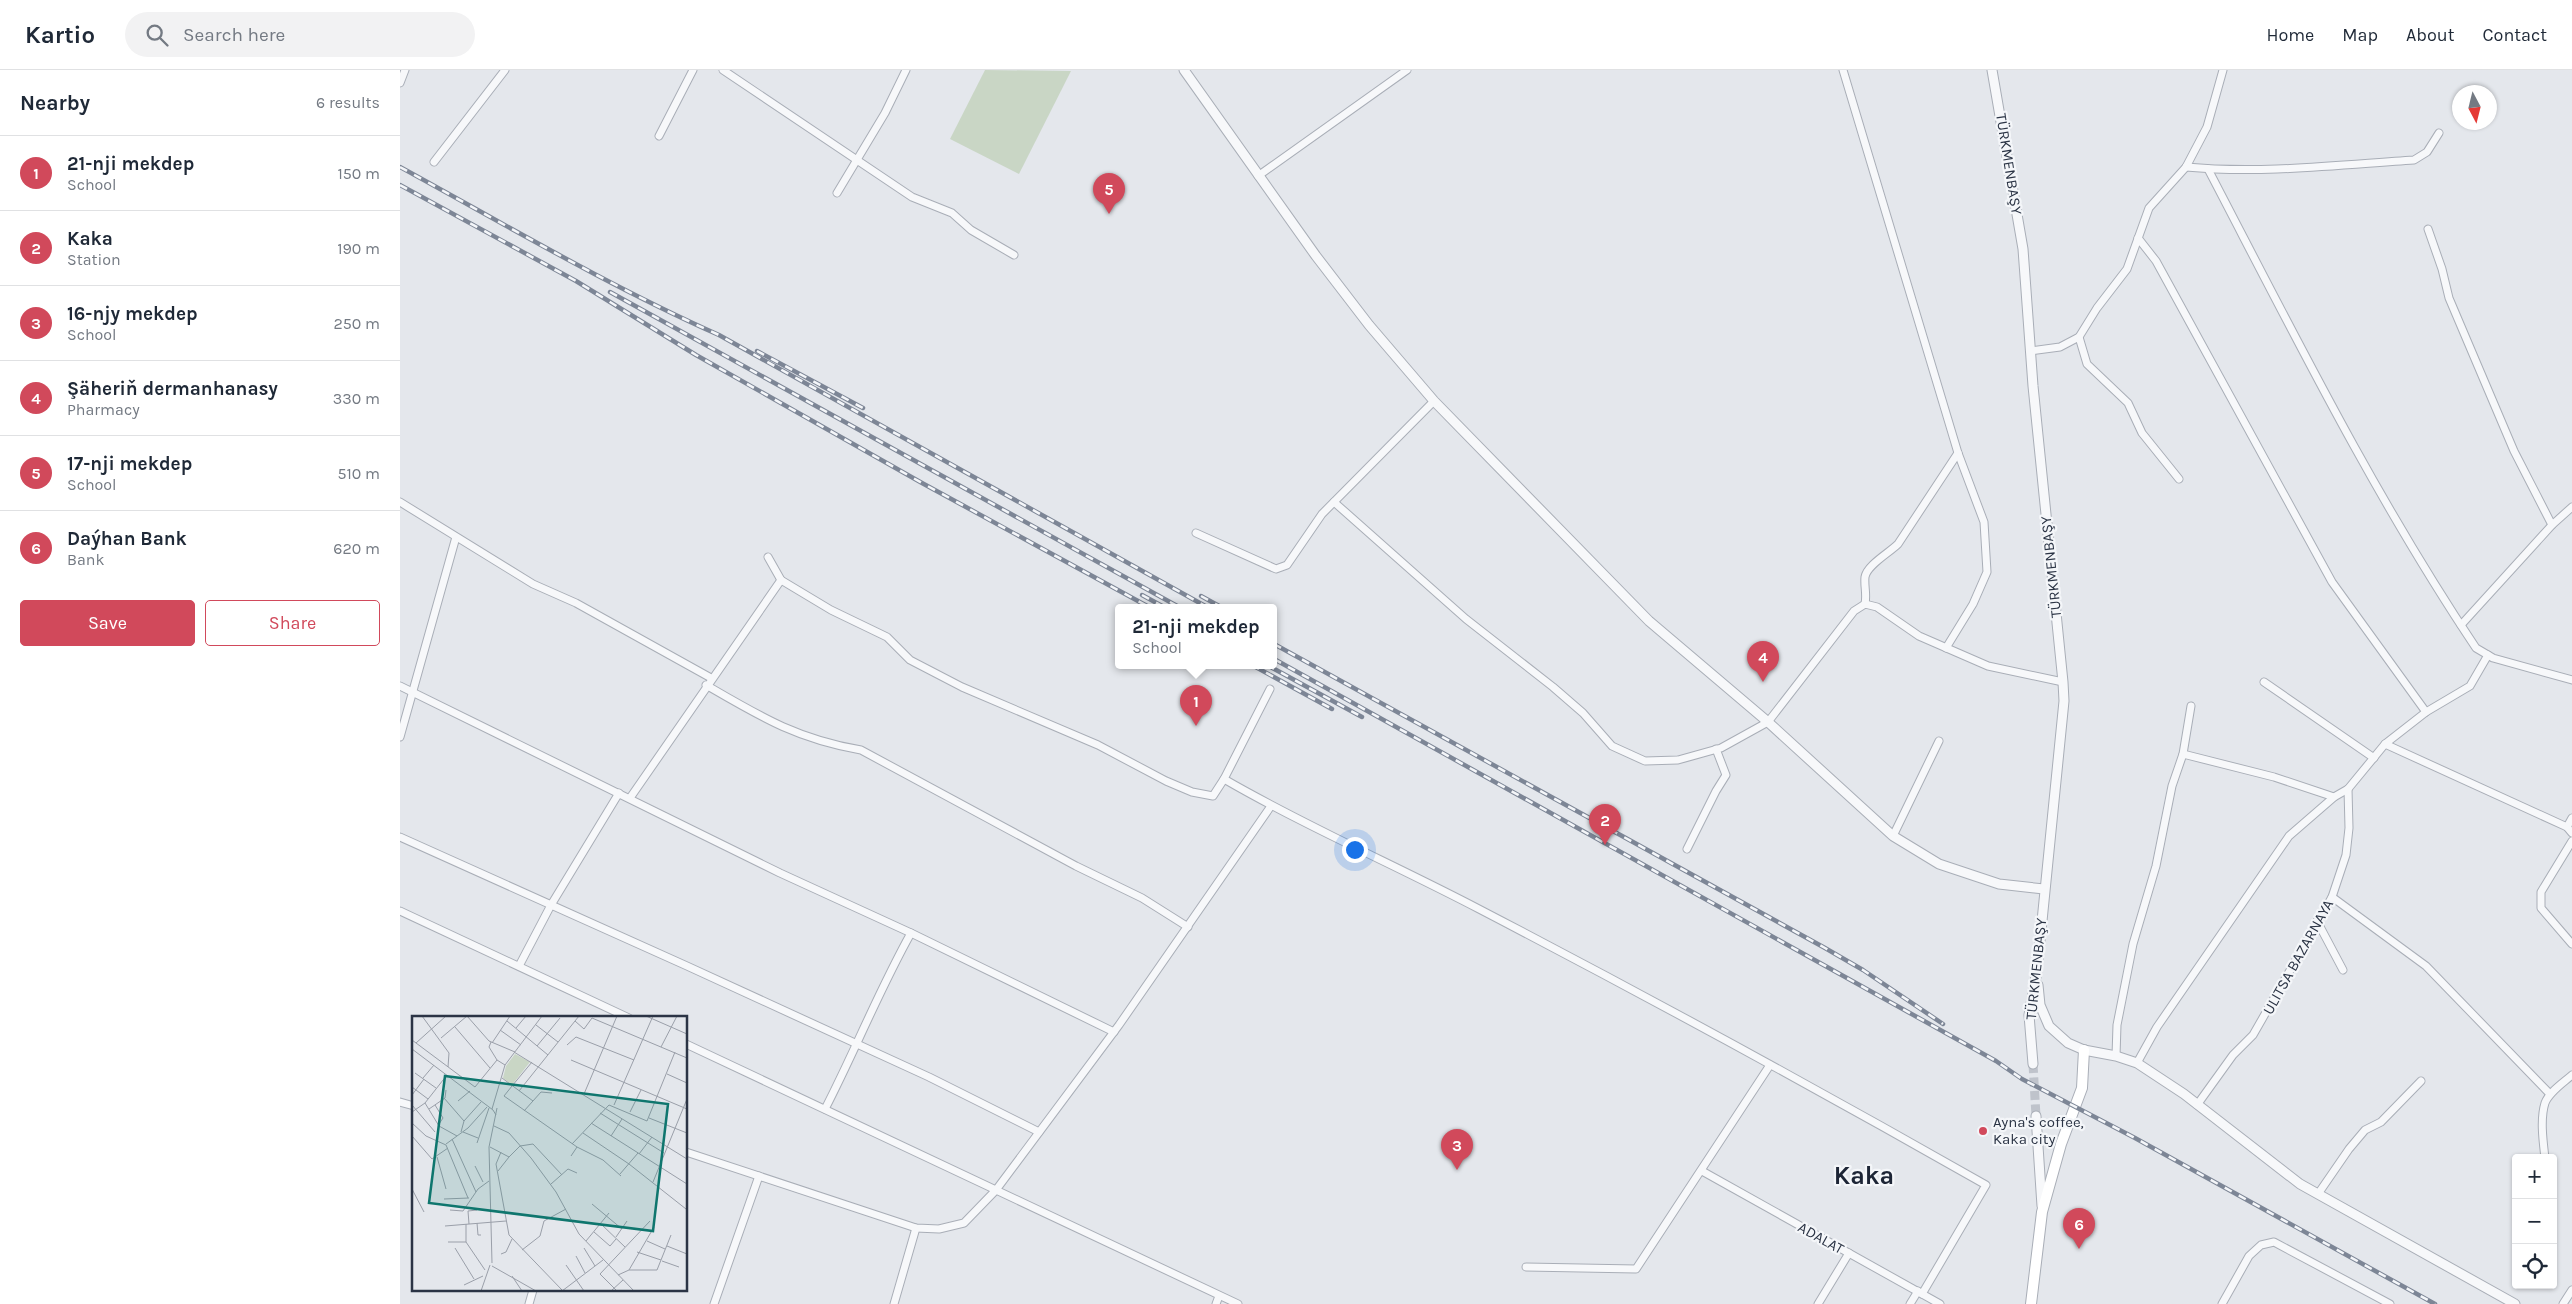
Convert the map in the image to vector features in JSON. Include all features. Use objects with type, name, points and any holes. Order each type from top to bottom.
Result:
[{"type":"main road","points":[[2031,1304],[2042,1212],[2060,1144],[2082,1088],[2084,1050]]},
{"type":"street","points":[[400,83],[404,70]]},
{"type":"street","points":[[434,162],[505,70]]},
{"type":"street","points":[[659,136],[693,70]]},
{"type":"street","points":[[723,70],[912,197],[952,213],[971,230],[1014,255]]},
{"type":"street","points":[[837,193],[885,113],[905,70]]},
{"type":"street","points":[[1184,70],[1258,176],[1369,325],[1434,401],[1649,621],[1768,722],[1893,836],[1939,864],[1999,884],[2044,889]]},
{"type":"street","points":[[1258,176],[1407,70]]},
{"type":"street","points":[[1843,70],[1958,453],[1984,522],[1987,572],[1973,604],[1946,648]]},
{"type":"street","name":"TÜRKMENBAŞY","points":[[1992,70],[2023,249],[2030,351],[2064,701],[2037,972],[2029,1015],[2033,1064]]},
{"type":"street","points":[[2030,351],[2060,347],[2079,337],[2097,308],[2127,269],[2149,208],[2186,166],[2206,127],[2223,70]]},
{"type":"street","points":[[2186,166],[2208,169],[2315,167],[2414,160],[2427,152],[2439,133]]},
{"type":"street","points":[[2208,169],[2318,379],[2476,648],[2488,655],[2572,680]]},
{"type":"street","points":[[2428,229],[2442,269],[2449,298],[2514,451],[2552,525]]},
{"type":"street","points":[[2138,238],[2156,261],[2332,582],[2426,712]]},
{"type":"street","points":[[2079,337],[2087,364],[2128,403],[2142,433],[2178,478]]},
{"type":"street","points":[[1196,533],[1276,569],[1287,565],[1322,514],[1434,401]]},
{"type":"street","points":[[1334,502],[1466,619],[1554,687],[1583,714],[1612,746],[1645,761],[1678,760],[1716,749],[1768,722],[1854,612],[1865,604],[1868,592],[1865,578],[1870,566],[1886,557],[1898,544],[1958,453]]},
{"type":"street","points":[[400,502],[533,584],[576,603],[708,682],[773,724],[809,738],[861,750],[1076,866],[1142,898],[1188,927]]},
{"type":"street","points":[[2461,624],[2552,525],[2572,507]]},
{"type":"street","points":[[400,737],[456,537]]},
{"type":"street","points":[[768,556],[781,580],[831,610],[887,637],[910,660],[962,686],[1098,745],[1166,781],[1192,792],[1213,796],[1224,779],[1270,689]]},
{"type":"street","points":[[630,798],[708,682],[781,580]]},
{"type":"street","points":[[1865,604],[1876,607],[1919,636],[1988,666],[2063,682]]},
{"type":"street","points":[[2137,1063],[2157,1027],[2289,836],[2334,797],[2348,789],[2385,744],[2426,712],[2470,686],[2488,655]]},
{"type":"street","points":[[2264,682],[2374,758]]},
{"type":"street","points":[[400,686],[780,873],[911,933],[1114,1032]]},
{"type":"street","points":[[2116,1056],[2117,1025],[2133,944],[2156,866],[2172,786],[2183,754],[2191,706]]},
{"type":"street","points":[[1893,836],[1939,741]]},
{"type":"street","points":[[2385,744],[2570,830],[2572,818]]},
{"type":"street","points":[[1687,849],[1726,775],[1716,749]]},
{"type":"street","points":[[2183,754],[2274,777],[2334,797]]},
{"type":"street","points":[[1224,779],[1271,806],[1479,909],[1770,1065],[1986,1185],[1920,1293],[1910,1304]]},
{"type":"street","name":"ULITSA BAZARNAYA","points":[[2198,1105],[2233,1055],[2253,1035],[2332,897],[2346,856],[2348,789]]},
{"type":"street","points":[[519,966],[551,905],[619,793]]},
{"type":"street","points":[[688,1153],[916,1228],[939,1229],[964,1223],[996,1190],[1114,1032],[1271,806]]},
{"type":"street","points":[[400,837],[857,1045],[1039,1132]]},
{"type":"street","points":[[2572,841],[2541,892],[2541,908],[2572,944]]},
{"type":"street","points":[[2332,897],[2426,966],[2550,1094]]},
{"type":"street","points":[[400,911],[625,1016]]},
{"type":"street","points":[[2317,921],[2343,970]]},
{"type":"street","points":[[826,1109],[857,1045],[882,986],[911,933]]},
{"type":"street","points":[[2037,972],[2040,1005],[2049,1026],[2068,1043],[2084,1050],[2116,1056],[2137,1063],[2198,1105],[2300,1184],[2515,1304]]},
{"type":"street","points":[[688,1045],[1238,1304]]},
{"type":"street","points":[[1526,1267],[1636,1269],[1770,1065]]},
{"type":"street","points":[[2545,1154],[2543,1138],[2545,1103],[2550,1094],[2572,1075]]},
{"type":"street","points":[[2318,1194],[2349,1149],[2365,1130],[2381,1122],[2421,1081]]},
{"type":"street","points":[[2036,1116],[2042,1212]]},
{"type":"street","name":"ADALAT","points":[[1702,1171],[1940,1304]]},
{"type":"street","points":[[714,1304],[759,1176]]},
{"type":"street","points":[[894,1304],[916,1228]]},
{"type":"street","points":[[2222,1304],[2249,1256],[2261,1245],[2274,1242],[2390,1304]]},
{"type":"street","points":[[1818,1304],[1849,1254]]},
{"type":"street","points":[[2563,1304],[2572,1290]]},
{"type":"street","points":[[1216,1304],[1219,1296]]},
{"type":"green space","points":[[985,70],[1071,71],[1019,174],[950,139]]},
{"type":"tunnel","points":[[2033,1064],[2036,1116]]},
{"type":"railway","points":[[400,167],[598,276],[719,335],[1202,604]]},
{"type":"railway","points":[[400,185],[576,281],[696,355],[922,483],[1144,604]]},
{"type":"railway","points":[[610,292],[1174,604]]},
{"type":"railway","points":[[757,351],[863,408]]},
{"type":"railway","points":[[1142,595],[1158,604]]},
{"type":"railway","points":[[1201,596],[1216,604]]},
{"type":"railway","points":[[1277,646],[1825,948],[1863,970],[1943,1024]]},
{"type":"railway","points":[[1277,661],[1996,1061],[2022,1079],[2135,1138],[2435,1304]]},
{"type":"railway","points":[[1259,669],[1332,709]]},
{"type":"railway","points":[[1274,669],[1362,717]]},
{"type":"place","name":"17-nji mekdep","points":[[1109,214]]},
{"type":"place","name":"Şäheriň dermanhanasy","points":[[1763,682]]},
{"type":"place","name":"21-nji mekdep","points":[[1196,726]]},
{"type":"place","name":"Kaka","points":[[1605,845]]},
{"type":"place","name":"Ayna's coffee, Kaka city","points":[[1983,1131]]},
{"type":"place","name":"16-njy mekdep","points":[[1457,1170]]},
{"type":"place","name":"Daýhan Bank","points":[[2079,1249]]},
{"type":"district","name":"Kaka","points":[[1864,1175]]}]
